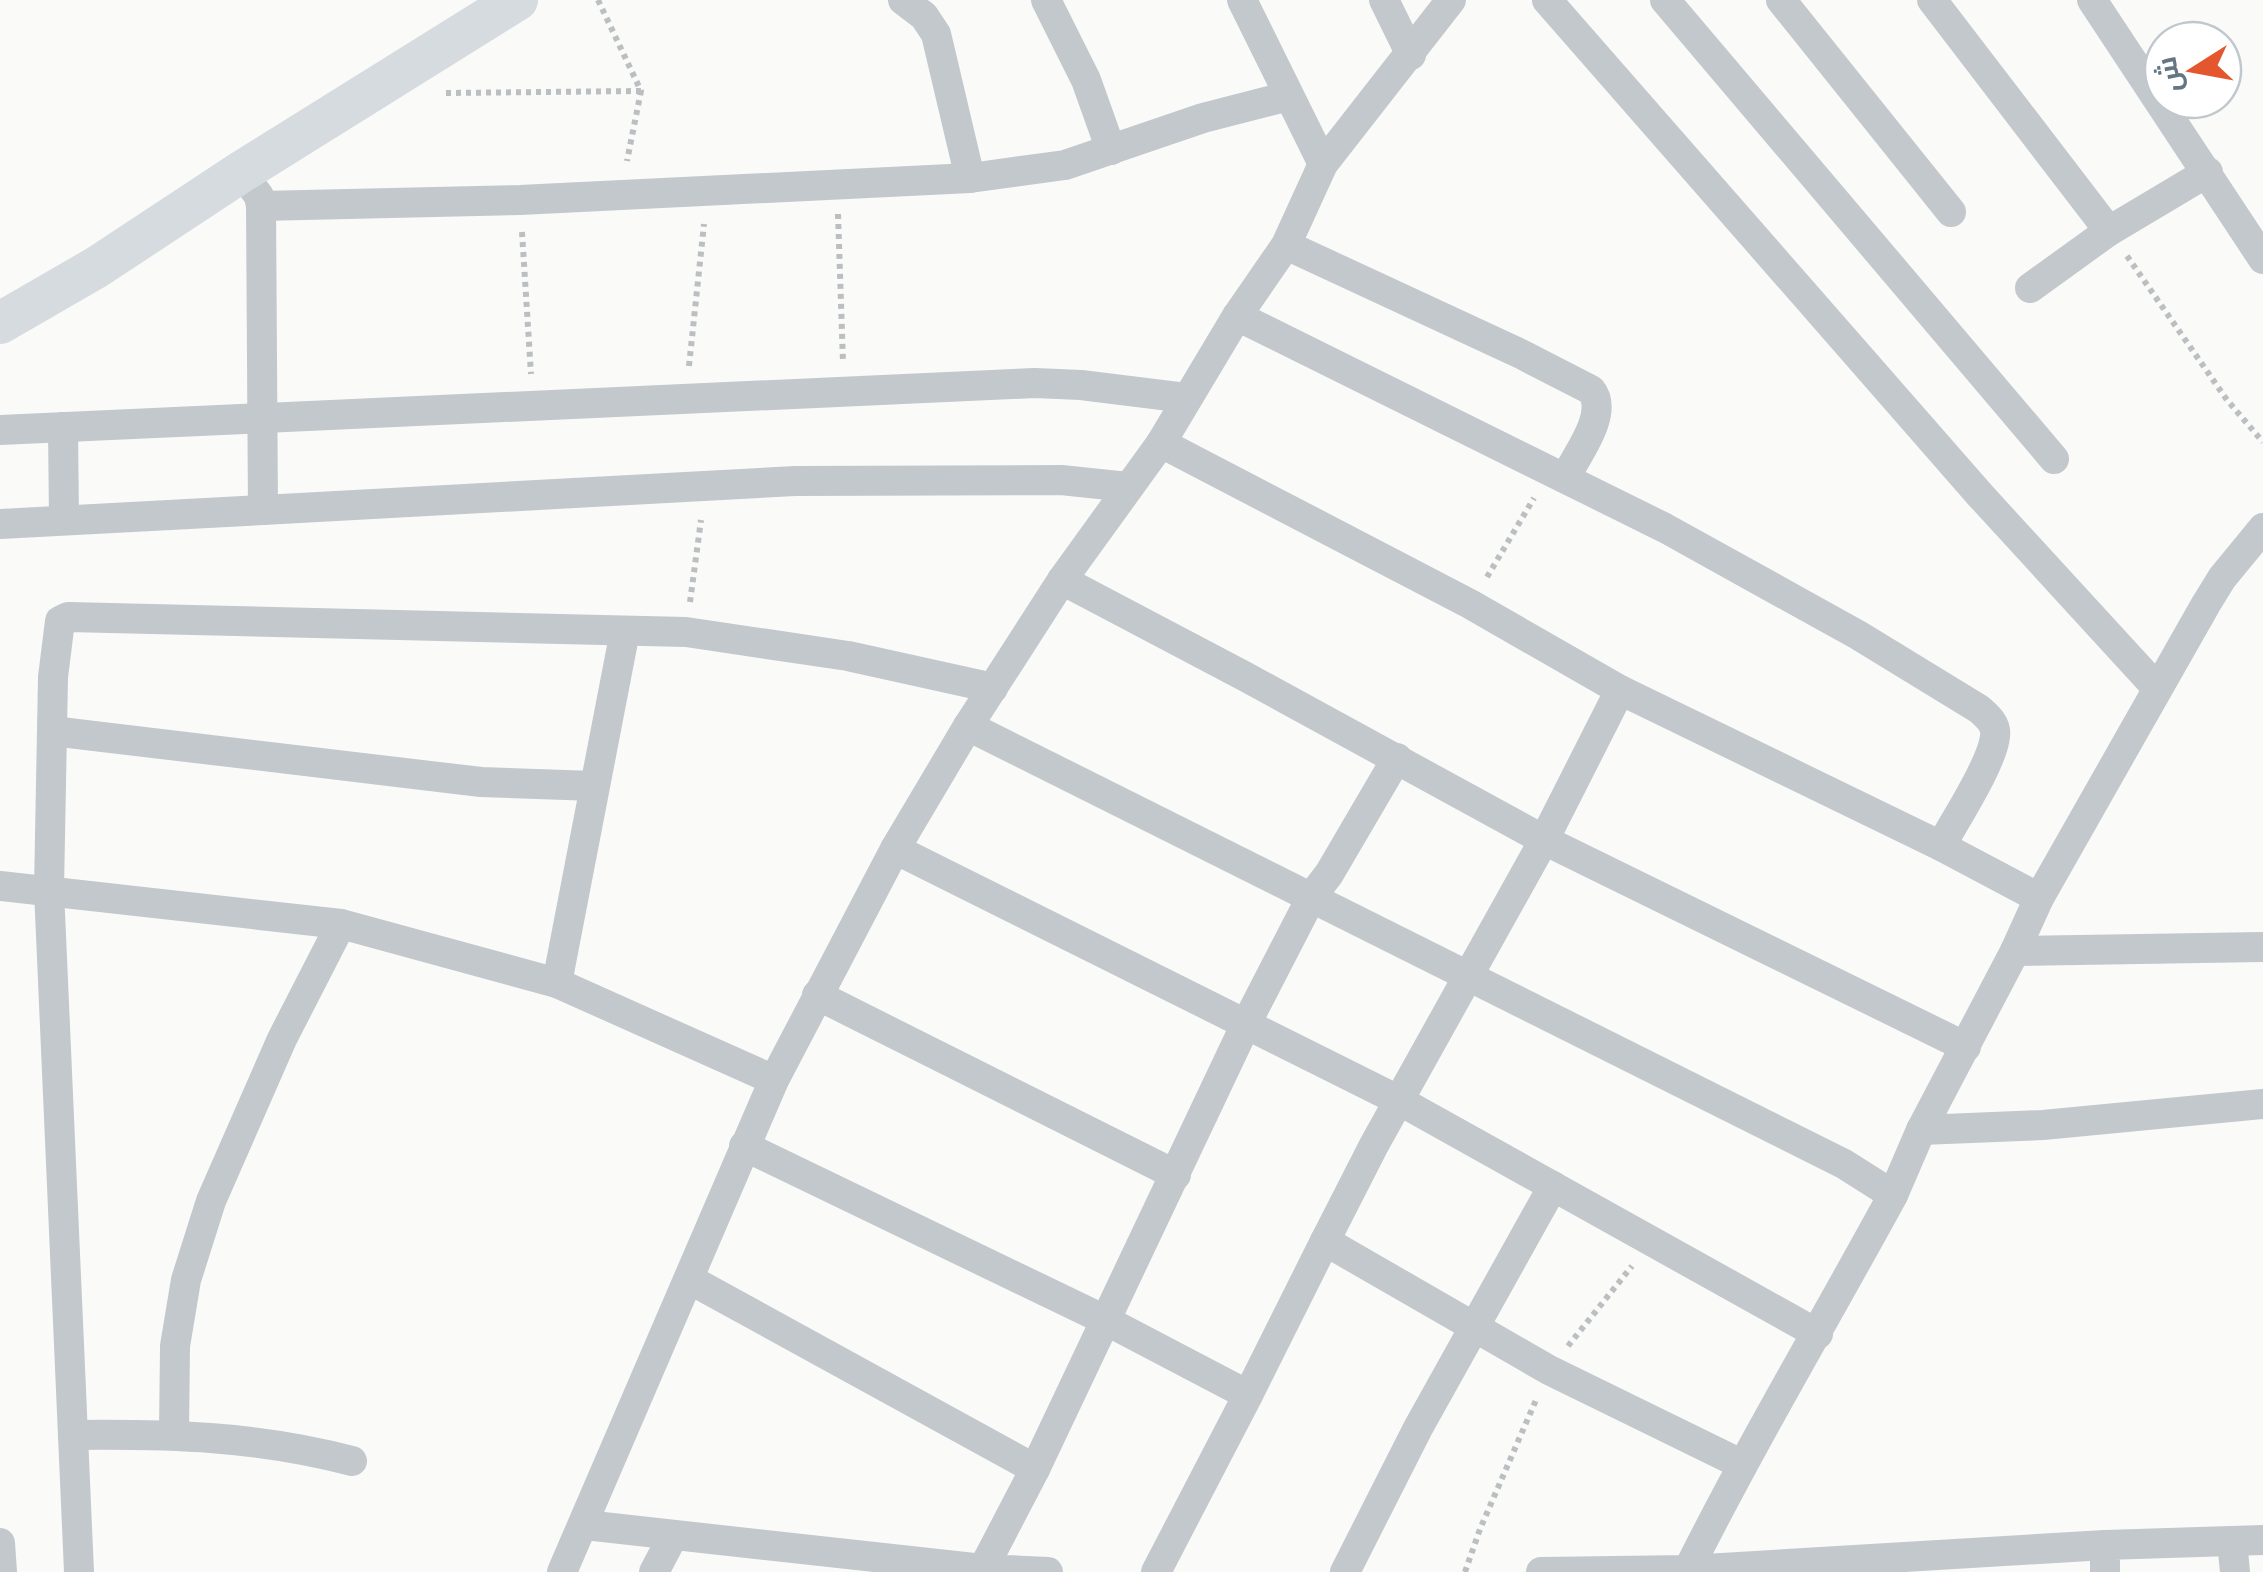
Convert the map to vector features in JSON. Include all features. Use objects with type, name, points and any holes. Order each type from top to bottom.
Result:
[{"type":"main road","points":[[0,324],[251,189],[517,0]]},
{"type":"street","points":[[903,0],[924,16],[936,34],[970,178]]},
{"type":"street","points":[[1046,0],[1086,80],[1111,150]]},
{"type":"street","points":[[1242,0],[1323,164]]},
{"type":"street","points":[[1384,0],[1411,54]]},
{"type":"street","points":[[562,1572],[774,1080],[895,849],[1062,580],[1161,443],[1237,316],[1286,245],[1323,164],[1451,0]]},
{"type":"street","points":[[1548,0],[1967,481],[2157,688]]},
{"type":"street","points":[[1664,0],[2054,459]]},
{"type":"street","points":[[1781,0],[1951,212]]},
{"type":"street","points":[[1932,0],[2109,231]]},
{"type":"street","points":[[2092,0],[2263,259]]},
{"type":"street","points":[[264,510],[251,189],[520,200],[970,178],[1065,165],[1202,118],[1289,96]]},
{"type":"street","points":[[2030,288],[2109,231],[2208,172]]},
{"type":"street","points":[[1286,245],[1524,355],[1590,390],[1598,412],[1558,475]]},
{"type":"street","points":[[1237,316],[1665,528],[1858,635],[1988,717],[1996,736],[1942,846]]},
{"type":"street","points":[[0,430],[1036,384],[1081,385],[1186,398]]},
{"type":"street","points":[[63,427],[64,520]]},
{"type":"street","points":[[1161,443],[1470,604],[1620,690],[1942,846],[2039,898]]},
{"type":"street","points":[[0,524],[795,480],[1061,480],[1128,487]]},
{"type":"street","points":[[1688,1570],[1741,1464],[1818,1334],[1893,1195],[1921,1130],[2039,898],[2222,578],[2263,528]]},
{"type":"street","points":[[1062,580],[1544,840],[1966,1047]]},
{"type":"street","points":[[78,1572],[49,890],[58,626],[68,617],[133,616],[322,625],[686,632],[848,656],[994,688]]},
{"type":"street","points":[[557,983],[625,631]]},
{"type":"street","points":[[1156,1572],[1325,1242],[1466,976],[1544,840],[1620,690]]},
{"type":"street","points":[[968,726],[1844,1164],[1893,1195]]},
{"type":"street","points":[[52,732],[481,782],[594,786]]},
{"type":"street","points":[[983,1569],[1036,1469],[1245,1026],[1312,896],[1330,874],[1397,758]]},
{"type":"street","points":[[895,849],[1400,1101],[1818,1334]]},
{"type":"street","points":[[0,886],[341,924],[557,983],[774,1080]]},
{"type":"street","points":[[174,1434],[175,1346],[186,1280],[211,1200],[282,1039],[341,924]]},
{"type":"street","points":[[2015,951],[2263,947]]},
{"type":"street","points":[[817,995],[1176,1175]]},
{"type":"street","points":[[1921,1130],[2043,1126],[2263,1104]]},
{"type":"street","points":[[744,1146],[1104,1320],[1248,1395]]},
{"type":"street","points":[[1345,1572],[1418,1428],[1553,1186]]},
{"type":"street","points":[[1325,1242],[1549,1370],[1741,1464]]},
{"type":"street","points":[[690,1279],[1036,1469]]},
{"type":"street","points":[[73,1435],[174,1434],[268,1442],[352,1461]]},
{"type":"street","points":[[585,1525],[983,1569],[1048,1572]]},
{"type":"street","points":[[654,1572],[673,1536]]},
{"type":"street","points":[[1542,1572],[2104,1558],[2232,1540],[2263,1540]]},
{"type":"street","points":[[2232,1540],[2235,1572]]},
{"type":"street","points":[[0,1543],[2,1572]]},
{"type":"path","points":[[598,0],[641,91],[620,196]]},
{"type":"path","points":[[444,93],[641,91]]},
{"type":"path","points":[[838,183],[844,391]]},
{"type":"path","points":[[520,200],[533,408]]},
{"type":"path","points":[[2109,231],[2228,400],[2263,442]]},
{"type":"path","points":[[1470,604],[1558,475]]},
{"type":"path","points":[[1464,1572],[1549,1370],[1651,1242]]}]
